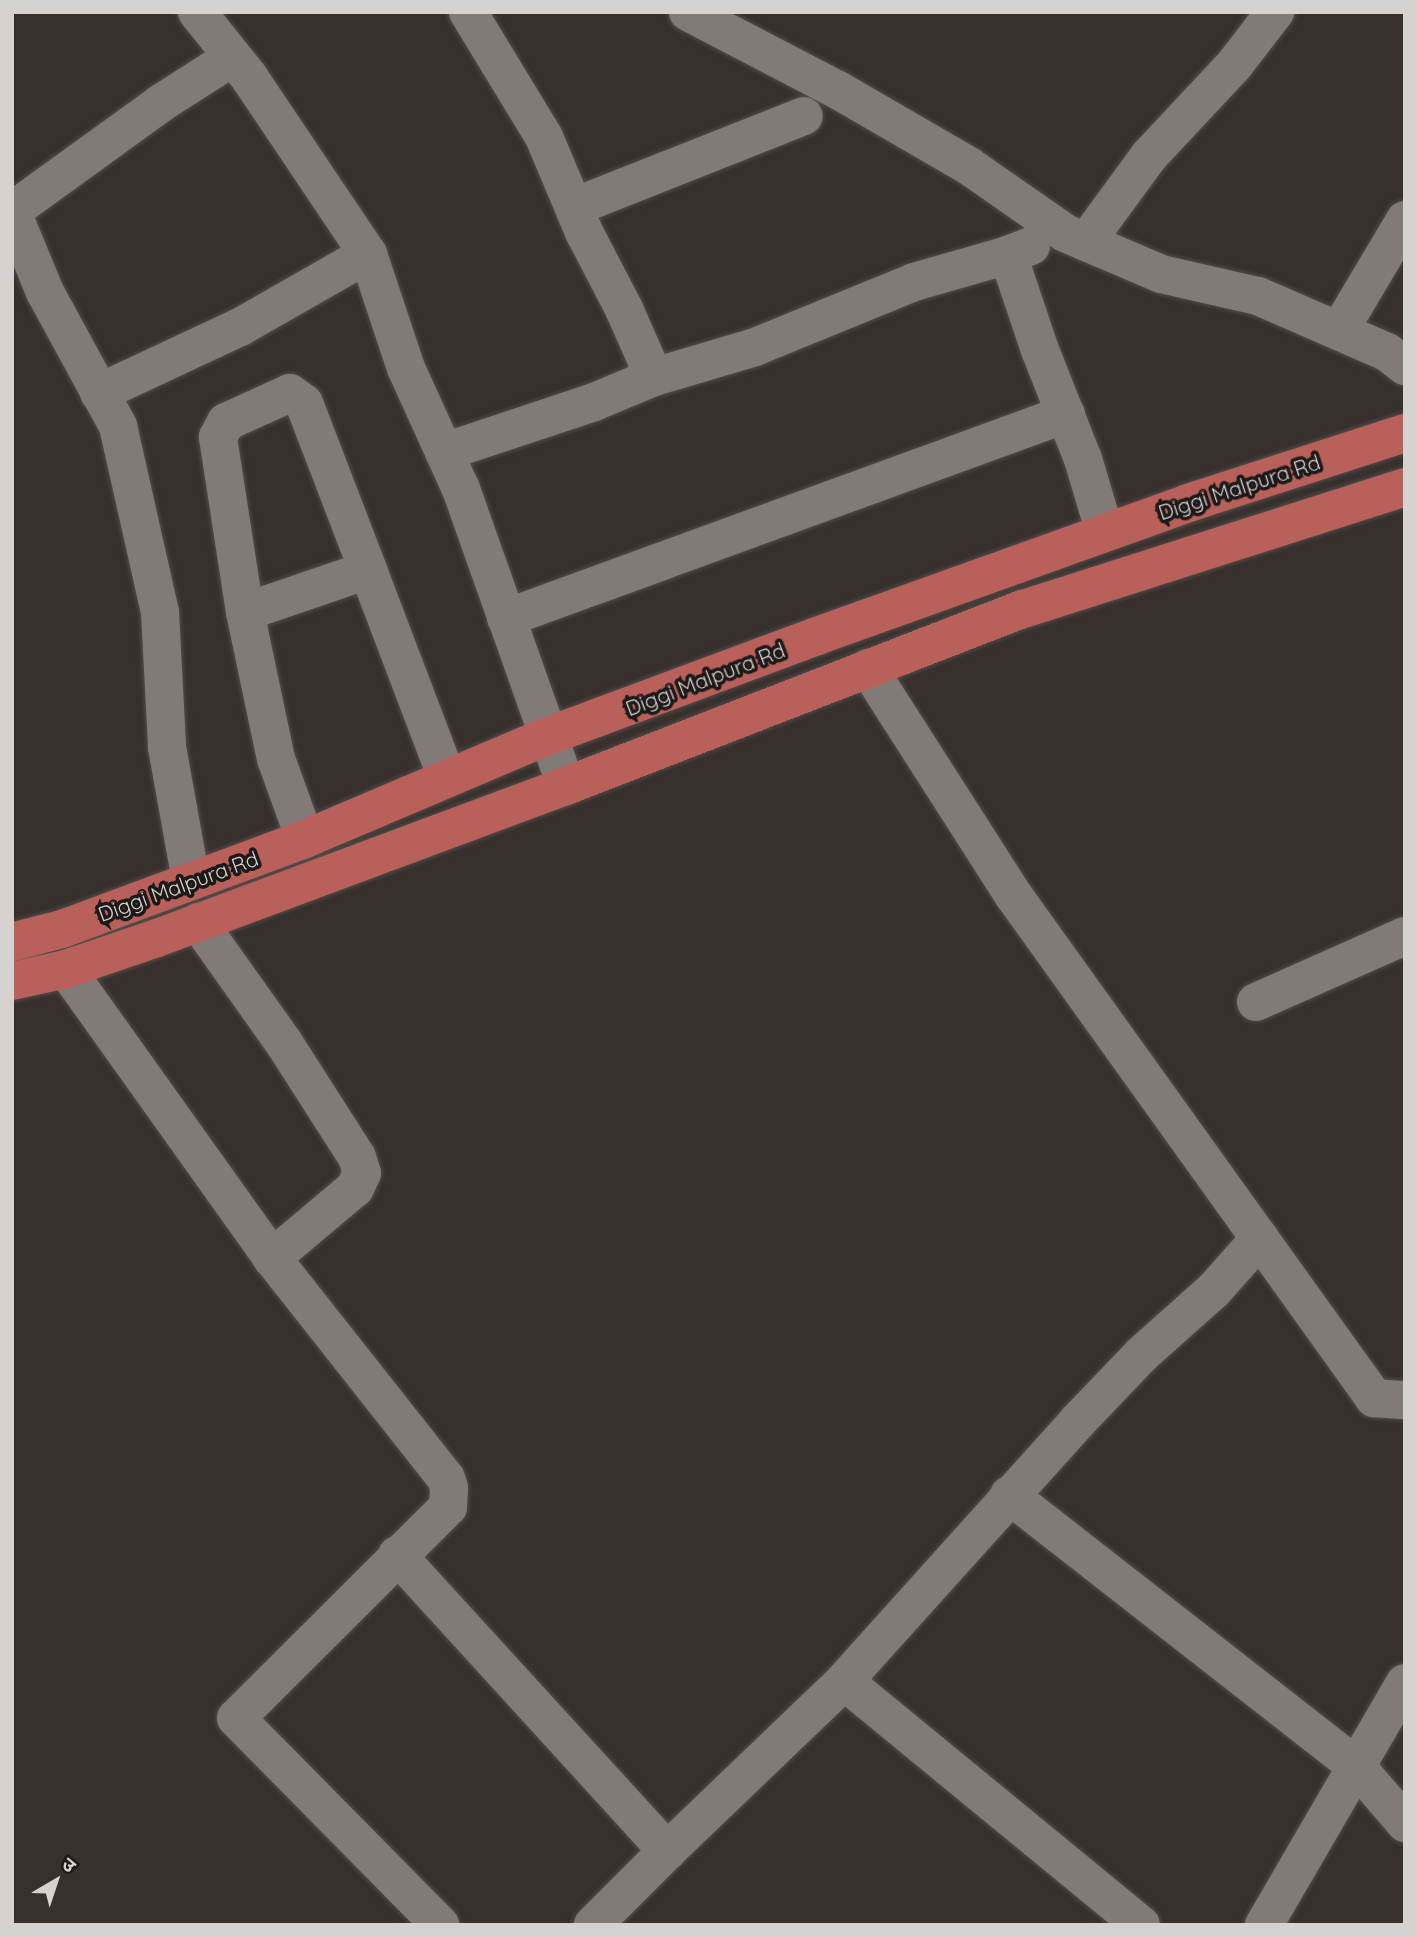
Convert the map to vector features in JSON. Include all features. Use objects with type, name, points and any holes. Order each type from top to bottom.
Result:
[{"type":"main road","name":"Diggi Malpura Rd","points":[[12,942],[62,929],[205,877],[315,835],[548,736],[817,636],[1188,503],[1405,433]]},
{"type":"main road","name":"Diggi Malpura Rd","points":[[12,981],[66,969],[198,922],[566,786],[868,668],[1122,576],[1405,487]]},
{"type":"street","points":[[197,12],[311,165],[368,254],[406,368],[461,489],[566,786]]},
{"type":"street","points":[[468,12],[544,137],[654,377]]},
{"type":"street","points":[[688,12],[838,90],[969,166],[1076,237],[1161,274],[1258,296],[1387,352],[1405,366]]},
{"type":"street","points":[[444,452],[594,402],[654,377],[755,348],[914,282],[1076,237],[1235,64],[1275,12]]},
{"type":"street","points":[[191,880],[167,747],[160,612],[118,426],[45,292],[12,211],[161,103],[233,57]]},
{"type":"street","points":[[574,207],[804,116]]},
{"type":"street","points":[[1339,331],[1405,220]]},
{"type":"street","points":[[99,393],[240,327],[368,254]]},
{"type":"street","points":[[1008,255],[1083,459],[1105,533]]},
{"type":"street","points":[[315,835],[276,759],[245,612],[218,437],[226,422],[290,393],[303,403],[447,778]]},
{"type":"street","points":[[506,618],[1066,414]]},
{"type":"street","points":[[245,612],[368,569]]},
{"type":"street","points":[[868,668],[1014,896],[1374,1398],[1405,1401]]},
{"type":"street","points":[[198,922],[284,1043],[357,1157],[362,1173],[355,1188],[272,1258]]},
{"type":"street","points":[[1256,1002],[1405,936]]},
{"type":"street","points":[[66,969],[272,1258],[446,1478],[449,1488],[448,1507],[236,1718],[440,1925]]},
{"type":"street","points":[[593,1925],[844,1681],[1009,1495],[1142,1355],[1214,1290],[1260,1237]]},
{"type":"street","points":[[1009,1495],[1357,1767],[1405,1823]]},
{"type":"street","points":[[397,1555],[667,1851]]},
{"type":"street","points":[[844,1681],[1141,1925]]},
{"type":"street","points":[[1264,1925],[1405,1683]]}]
